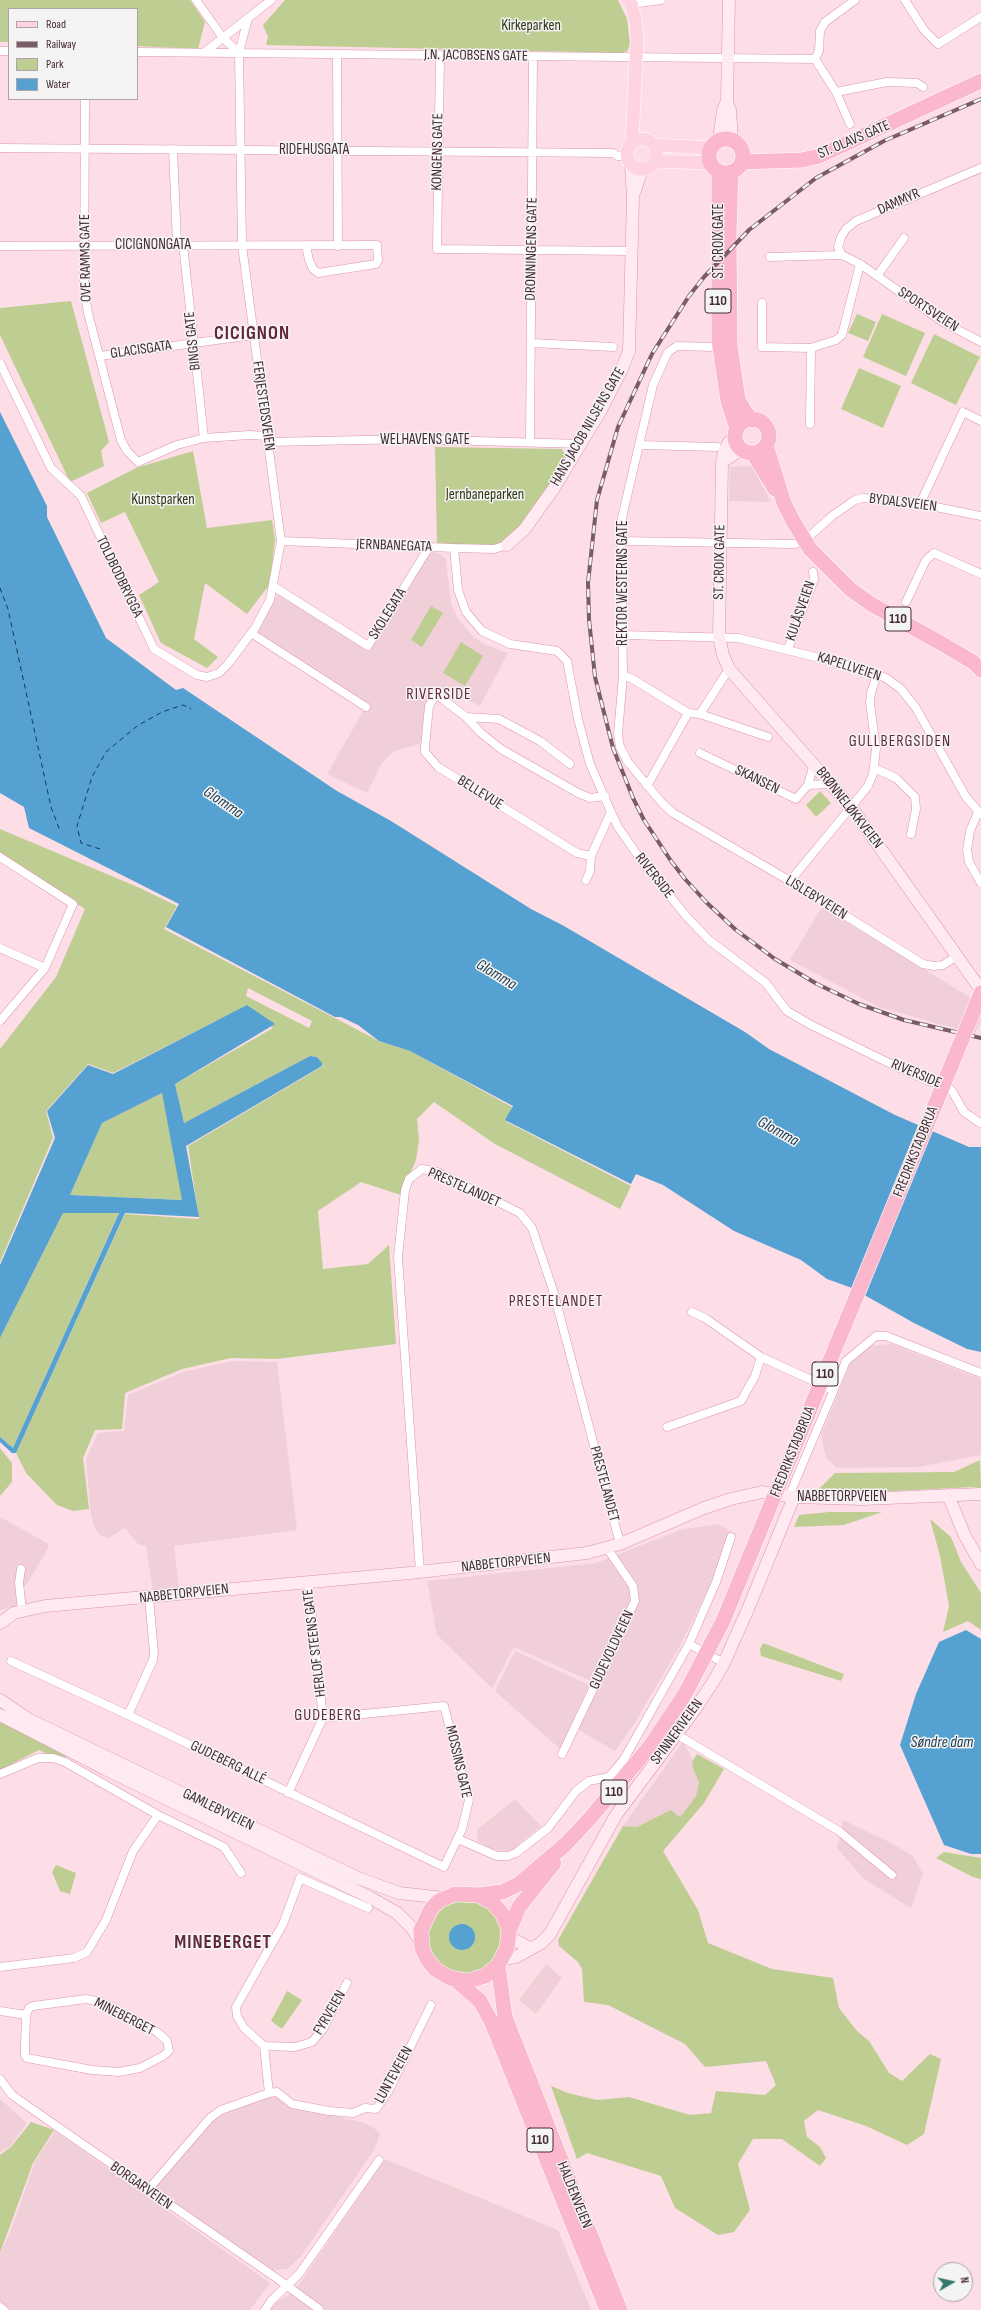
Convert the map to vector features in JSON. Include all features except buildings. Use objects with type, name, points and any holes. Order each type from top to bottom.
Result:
[{"type":"highway","name":"ST. OLAVS GATE","points":[[726,156],[780,161],[802,160],[833,151],[916,110],[981,81]]},
{"type":"highway","name":"ST. OLAVS GATE","points":[[726,156],[754,152],[797,151],[831,142],[895,115],[916,110]]},
{"type":"highway","name":"ST. CROIX GATE","points":[[726,156],[730,199],[730,346],[738,399],[745,412],[752,420]]},
{"type":"highway","name":"ST. CROIX GATE","points":[[726,156],[719,342],[728,401],[736,433]]},
{"type":"highway","name":"110","points":[[730,199],[736,184],[748,171],[780,161]]},
{"type":"highway","name":"110","points":[[752,420],[758,421],[766,428],[768,434],[766,445],[784,503]]},
{"type":"highway","points":[[736,433],[741,424],[752,420]]},
{"type":"highway","name":"110","points":[[736,433],[737,443],[748,452],[784,503],[817,567],[871,604],[944,645],[981,670]]},
{"type":"highway","points":[[748,452],[763,449],[766,445]]},
{"type":"highway","name":"FREDRIKSTADBRUA","points":[[570,1840],[605,1802],[651,1744],[685,1694],[711,1647],[981,993]]},
{"type":"highway","name":"110","points":[[456,1980],[445,1976],[435,1969],[427,1959],[421,1942],[424,1919],[434,1905],[444,1898],[460,1893],[478,1895],[512,1889],[570,1840]]},
{"type":"highway","name":"110","points":[[501,1962],[519,1907],[532,1888],[557,1860],[570,1840]]},
{"type":"highway","name":"110","points":[[478,1895],[489,1900],[499,1908],[507,1923],[509,1934]]},
{"type":"highway","points":[[456,1980],[479,1978],[501,1962]]},
{"type":"highway","name":"HALDENVEIEN","points":[[501,1962],[505,2017],[620,2310]]},
{"type":"highway","name":"HALDENVEIEN","points":[[456,1980],[480,2001],[492,2023],[607,2310]]},
{"type":"main road","points":[[629,2],[636,23],[635,104],[637,140]]},
{"type":"main road","points":[[637,140],[649,140],[654,145],[657,153],[655,161],[648,168],[633,163],[628,148],[637,140]]},
{"type":"main road","points":[[654,145],[726,156]]},
{"type":"main road","points":[[655,161],[726,156]]},
{"type":"street","points":[[196,0],[223,38],[239,53]]},
{"type":"street","points":[[205,52],[271,0]]},
{"type":"street","points":[[629,2],[661,0]]},
{"type":"street","name":"ST. CROIX GATE","points":[[726,156],[730,110],[727,102],[729,0]]},
{"type":"street","points":[[850,124],[836,92],[815,59],[819,51],[820,31],[825,22],[855,0]]},
{"type":"street","points":[[905,0],[924,30],[938,44],[981,17]]},
{"type":"street","name":"FERJESTEDSVEIEN","points":[[207,677],[219,673],[228,664],[251,633],[270,600],[281,541],[242,245],[239,53],[248,18]]},
{"type":"street","name":"J.N. JACOBSENS GATE","points":[[138,52],[815,59]]},
{"type":"street","points":[[337,54],[338,246]]},
{"type":"street","name":"KONGENS GATE","points":[[440,56],[436,248],[532,250]]},
{"type":"street","name":"DRONNINGENS GATE","points":[[530,442],[534,57]]},
{"type":"street","points":[[836,92],[888,82],[917,83],[923,87]]},
{"type":"street","name":"OVE RAMMS GATE","points":[[85,100],[84,290],[88,313],[121,440],[133,457]]},
{"type":"street","name":"RIDEHUSGATA","points":[[0,148],[613,153],[633,163]]},
{"type":"street","name":"BINGS GATE","points":[[173,149],[180,244],[204,438]]},
{"type":"street","name":"HANS JACOB NILSENS GATE","points":[[507,545],[524,530],[581,444],[622,369],[629,351],[633,163]]},
{"type":"street","name":"DAMMYR","points":[[842,255],[838,247],[841,237],[846,229],[856,221],[981,168]]},
{"type":"street","points":[[877,276],[904,238]]},
{"type":"street","name":"CICIGNONGATA","points":[[0,246],[180,244],[306,246],[376,245],[376,264],[318,273],[313,269],[309,260],[306,246]]},
{"type":"street","points":[[532,250],[631,251]]},
{"type":"street","name":"SPORTSVEIEN","points":[[770,257],[842,255],[860,264],[943,322],[981,342]]},
{"type":"street","points":[[762,303],[762,347],[811,348],[840,338],[860,264]]},
{"type":"street","name":"GLACISGATA","points":[[100,356],[253,335]]},
{"type":"street","points":[[531,343],[613,347]]},
{"type":"street","name":"REKTOR WESTERNS GATE","points":[[648,786],[628,762],[620,747],[618,734],[623,676],[621,522],[653,385],[668,352],[677,346],[712,347]]},
{"type":"street","points":[[810,424],[811,348]]},
{"type":"street","name":"TOLDBODBRYGGA","points":[[0,363],[47,459],[56,474],[81,496],[154,649],[197,675],[207,677]]},
{"type":"street","points":[[920,504],[963,412],[981,421]]},
{"type":"street","name":"ST. CROIX GATE","points":[[719,637],[722,462],[724,452],[736,433]]},
{"type":"street","name":"WELHAVENS GATE","points":[[133,457],[138,462],[177,445],[204,438],[249,435],[268,439],[408,439],[581,444]]},
{"type":"street","points":[[640,445],[717,447]]},
{"type":"street","points":[[722,462],[733,454],[748,452]]},
{"type":"street","name":"BYDALSVEIEN","points":[[621,541],[789,545],[803,542],[832,516],[859,499],[881,498],[981,516]]},
{"type":"street","name":"JERNBANEGATA","points":[[281,541],[454,548],[494,548],[507,545]]},
{"type":"street","name":"SKOLEGATA","points":[[273,586],[368,646],[429,547]]},
{"type":"street","name":"RIVERSIDE","points":[[454,548],[458,590],[466,612],[482,631],[510,644],[557,650],[567,661],[578,718],[590,764],[611,812],[618,827],[643,863],[686,917],[709,940],[766,983],[787,1011],[811,1025],[887,1062],[928,1081],[943,1084],[952,1091],[964,1112],[980,1123]]},
{"type":"street","points":[[906,602],[926,560],[934,553],[981,574]]},
{"type":"street","name":"KULÅSVEIEN","points":[[788,649],[817,567]]},
{"type":"street","points":[[251,633],[366,707]]},
{"type":"street","name":"KAPELLVEIEN","points":[[623,635],[738,638],[788,649],[877,675],[901,689],[912,703],[966,797],[980,813]]},
{"type":"street","name":"BRØNNELØKKVEIEN","points":[[719,637],[723,655],[729,669],[852,807],[957,956]]},
{"type":"street","points":[[700,714],[729,669]]},
{"type":"street","points":[[790,881],[868,786],[874,768],[876,749],[870,703],[871,693],[877,675]]},
{"type":"street","points":[[623,676],[631,678],[688,713],[700,714],[768,737]]},
{"type":"street","name":"BELLEVUE","points":[[466,717],[436,694],[429,706],[425,752],[438,767],[577,853],[591,856]]},
{"type":"street","points":[[648,786],[688,713]]},
{"type":"street","points":[[466,717],[501,749],[558,782],[590,798],[605,796]]},
{"type":"street","points":[[466,717],[499,719],[540,741],[570,764]]},
{"type":"street","name":"SKANSEN","points":[[700,753],[796,799],[808,785],[814,764]]},
{"type":"street","points":[[874,768],[896,778],[914,797],[916,809],[911,834]]},
{"type":"street","points":[[808,785],[832,784]]},
{"type":"street","name":"LISLEBYVEIEN","points":[[648,786],[673,814],[790,881],[923,964],[938,966],[957,956]]},
{"type":"street","points":[[586,880],[590,871],[591,856],[611,812]]},
{"type":"street","points":[[980,813],[970,831],[967,850],[971,867],[981,883]]},
{"type":"street","points":[[0,857],[73,904],[44,968],[0,1021]]},
{"type":"street","points":[[0,948],[44,968]]},
{"type":"street","points":[[957,956],[981,990]]},
{"type":"street","name":"PRESTELANDET","points":[[420,1572],[398,1258],[405,1190],[409,1179],[422,1169],[437,1172],[520,1214],[532,1228],[553,1290],[620,1544]]},
{"type":"street","points":[[692,1312],[705,1318],[761,1357],[833,1390]]},
{"type":"street","points":[[791,1497],[846,1361],[876,1336],[886,1336],[981,1373]]},
{"type":"street","points":[[667,1427],[741,1401],[755,1376],[761,1357]]},
{"type":"street","name":"NABBETORPVEIEN","points":[[0,1623],[14,1613],[22,1610],[562,1558],[620,1544],[696,1511],[731,1499],[762,1492],[791,1497],[863,1499],[981,1494]]},
{"type":"street","points":[[948,1495],[965,1536],[981,1564]]},
{"type":"street","name":"SPINNERIVEIEN","points":[[501,1962],[516,1957],[530,1948],[542,1943],[550,1934],[616,1815],[696,1708],[724,1663],[791,1497]]},
{"type":"street","name":"SPINNERIVEIEN","points":[[458,1839],[497,1856],[508,1856],[516,1853],[548,1828],[576,1791],[589,1782],[609,1777],[624,1759],[689,1644],[716,1582],[731,1537]]},
{"type":"street","name":"GUDEVOLDVEIEN","points":[[562,1754],[635,1601],[633,1586],[607,1548]]},
{"type":"street","points":[[21,1569],[18,1582],[22,1610]]},
{"type":"street","name":"HERLOF STEENS GATE","points":[[288,1792],[320,1728],[323,1718],[308,1582]]},
{"type":"street","points":[[128,1715],[153,1660],[154,1653],[149,1597]]},
{"type":"street","points":[[689,1644],[724,1663]]},
{"type":"street","name":"GUDEBERG ALLÉ","points":[[11,1661],[128,1715],[444,1867]]},
{"type":"street","name":"MOSSINS GATE","points":[[323,1718],[444,1706],[469,1800],[458,1839],[444,1867]]},
{"type":"street","name":"GAMLEBYVEIEN","points":[[2,1709],[28,1719],[358,1878],[400,1893],[444,1898]]},
{"type":"street","name":"GAMLEBYVEIEN","points":[[2,1709],[105,1769],[369,1897],[397,1913],[411,1927],[421,1942]]},
{"type":"street","points":[[676,1734],[756,1783],[808,1811],[839,1831],[892,1875]]},
{"type":"street","points":[[0,1774],[38,1758],[53,1758],[65,1762],[158,1815],[224,1847],[241,1872]]},
{"type":"street","points":[[0,1967],[74,1958],[87,1952],[106,1920],[133,1852],[158,1815]]},
{"type":"street","points":[[147,2191],[210,2118],[221,2110],[269,2093],[264,2046],[244,2028],[237,2016],[236,2007],[283,1924],[300,1878],[368,1908]]},
{"type":"street","points":[[509,1934],[530,1948]]},
{"type":"street","name":"FYRVEIEN","points":[[264,2046],[281,2048],[304,2045],[312,2042],[323,2029],[347,1983]]},
{"type":"street","name":"MINEBERGET","points":[[92,1999],[113,2008],[157,2032],[167,2041],[169,2048],[163,2056],[140,2068],[119,2072],[97,2071],[31,2059],[25,2055],[26,2015],[29,2008],[33,2006],[92,1999]]},
{"type":"street","name":"LUNTEVEIEN","points":[[269,2093],[277,2092],[292,2104],[329,2111],[353,2113],[365,2108],[376,2109],[388,2092],[431,2005]]},
{"type":"street","points":[[0,2011],[26,2015]]},
{"type":"street","name":"BORGARVEIEN","points":[[0,2079],[12,2095],[147,2191],[275,2277],[318,2309]]},
{"type":"street","points":[[265,2310],[271,2301],[299,2274],[379,2160]]},
{"type":"street","points":[[0,2307],[4,2310]]},
{"type":"shaded area","points":[[752,466],[771,502],[729,501],[730,467]]},
{"type":"shaded area","points":[[430,551],[441,554],[446,560],[451,603],[458,619],[474,637],[484,644],[508,653],[480,706],[439,686],[431,698],[424,719],[420,744],[394,751],[382,763],[367,793],[327,774],[364,710],[254,638],[279,592],[367,649]]},
{"type":"shaded area","points":[[822,907],[981,1004],[981,1020],[975,1034],[879,1007],[790,960]]},
{"type":"shaded area","points":[[891,1344],[981,1379],[981,1455],[918,1467],[837,1468],[826,1458],[821,1435],[852,1359],[868,1346]]},
{"type":"shaded area","points":[[231,1361],[277,1362],[297,1530],[174,1546],[179,1589],[153,1591],[146,1546],[138,1544],[125,1528],[108,1538],[100,1535],[95,1529],[91,1516],[86,1459],[98,1433],[124,1431],[128,1395],[183,1372]]},
{"type":"shaded area","points":[[0,1517],[47,1543],[49,1547],[24,1588],[27,1603],[0,1610]]},
{"type":"shaded area","points":[[717,1524],[736,1534],[680,1646],[634,1724],[615,1751],[577,1729],[600,1685],[514,1647],[492,1688],[437,1635],[427,1581],[596,1563],[680,1530]]},
{"type":"shaded area","points":[[515,1651],[589,1685],[560,1749],[495,1691]]},
{"type":"shaded area","points":[[684,1740],[684,1744],[693,1760],[693,1766],[699,1782],[696,1796],[682,1815],[649,1822],[637,1827],[623,1826]]},
{"type":"shaded area","points":[[515,1799],[541,1826],[511,1851],[490,1849],[478,1841],[477,1830]]},
{"type":"shaded area","points":[[843,1820],[912,1855],[923,1874],[911,1908],[864,1879],[837,1848]]},
{"type":"shaded area","points":[[546,1964],[562,1978],[536,2014],[519,2000]]},
{"type":"shaded area","points":[[268,2097],[276,2097],[287,2106],[362,2122],[373,2127],[380,2134],[374,2150],[302,2255],[288,2269],[271,2270],[154,2189],[216,2117],[230,2110]]},
{"type":"shaded area","points":[[0,2099],[27,2123],[10,2147],[0,2152]]},
{"type":"shaded area","points":[[55,2131],[270,2283],[250,2310],[11,2310],[0,2302],[0,2254],[11,2230],[35,2162]]},
{"type":"shaded area","points":[[385,2159],[558,2230],[591,2310],[270,2310],[277,2302],[289,2295],[300,2283]]},
{"type":"green space","points":[[0,0],[190,0],[205,22],[198,49],[138,46],[138,8],[8,8],[8,42],[0,42]]},
{"type":"green space","name":"Kirkeparken","points":[[285,0],[618,0],[627,19],[630,44],[628,50],[623,53],[266,45],[268,37],[263,25]]},
{"type":"green space","points":[[71,301],[109,442],[101,451],[104,466],[70,482],[0,335],[0,308]]},
{"type":"green space","points":[[857,314],[876,322],[868,341],[848,333]]},
{"type":"green space","points":[[882,314],[925,333],[906,376],[863,357]]},
{"type":"green space","points":[[934,334],[980,357],[956,405],[911,383]]},
{"type":"green space","points":[[859,368],[901,386],[883,428],[841,409]]},
{"type":"green space","name":"Jernbaneparken","points":[[435,447],[562,449],[566,456],[524,526],[498,547],[437,546]]},
{"type":"green space","name":"Kunstparken","points":[[193,451],[207,528],[272,520],[275,539],[270,584],[247,614],[205,583],[194,639],[218,657],[207,668],[161,643],[139,595],[159,582],[125,512],[101,523],[87,493],[136,468]]},
{"type":"green space","points":[[431,606],[443,613],[422,647],[411,640]]},
{"type":"green space","points":[[461,642],[483,656],[465,686],[443,673]]},
{"type":"green space","points":[[820,791],[831,803],[816,817],[806,805]]},
{"type":"green space","points":[[0,829],[140,888],[177,906],[164,929],[379,1041],[410,1051],[512,1107],[507,1122],[631,1186],[620,1209],[495,1144],[434,1102],[417,1119],[419,1140],[416,1160],[401,1195],[361,1182],[318,1211],[323,1269],[368,1264],[389,1245],[396,1344],[277,1359],[231,1358],[182,1369],[125,1393],[122,1429],[95,1430],[83,1458],[89,1509],[73,1511],[57,1505],[26,1473],[16,1453],[125,1214],[199,1219],[188,1146],[323,1066],[317,1057],[310,1056],[184,1123],[175,1084],[273,1028],[244,1007],[113,1073],[88,1064],[46,1111],[53,1138],[0,1262],[0,1049],[56,977],[85,909],[0,854]],"holes":[[[248,988],[312,1021],[309,1028],[246,996]]]},
{"type":"green space","points":[[162,1093],[183,1200],[70,1195],[102,1123]]},
{"type":"green space","points":[[119,1212],[13,1448],[0,1437],[0,1338],[63,1213]]},
{"type":"green space","points":[[0,1448],[12,1463],[12,1482],[0,1496]]},
{"type":"green space","points":[[980,1460],[981,1488],[973,1487],[874,1492],[817,1491],[835,1473],[954,1472]]},
{"type":"green space","points":[[829,1512],[882,1512],[844,1525],[794,1527],[799,1515]]},
{"type":"green space","points":[[930,1519],[951,1537],[961,1562],[981,1593],[981,1630],[968,1621],[943,1632],[949,1606],[940,1556]]},
{"type":"green space","points":[[763,1643],[844,1674],[841,1681],[761,1656],[760,1649]]},
{"type":"green space","points":[[0,1721],[67,1755],[64,1760],[55,1758],[39,1750],[0,1770]]},
{"type":"green space","points":[[697,1754],[724,1769],[704,1803],[663,1851],[698,1910],[708,1943],[772,1969],[833,1978],[839,2008],[857,2031],[869,2041],[889,2073],[902,2081],[930,2054],[941,2059],[924,2134],[907,2145],[866,2126],[818,2110],[804,2121],[807,2137],[820,2147],[826,2158],[820,2166],[782,2139],[753,2139],[738,2164],[750,2210],[734,2232],[718,2235],[675,2208],[661,2176],[587,2153],[577,2159],[551,2086],[568,2093],[597,2100],[629,2097],[690,2115],[711,2113],[716,2091],[765,2095],[776,2085],[766,2061],[705,2067],[685,2044],[608,2005],[584,2002],[582,1969],[578,1962],[559,1946],[558,1940],[623,1826],[637,1827],[671,1810],[678,1816],[682,1815],[696,1796],[699,1782],[692,1766],[693,1760]]},
{"type":"green space","points":[[944,1852],[981,1858],[981,1879],[973,1877],[936,1858]]},
{"type":"green space","points":[[56,1865],[76,1873],[70,1894],[60,1891],[52,1872]]},
{"type":"green space","points":[[452,1899],[477,1901],[487,1907],[496,1916],[500,1928],[501,1940],[498,1952],[491,1963],[480,1971],[468,1975],[443,1970],[426,1950],[426,1924],[432,1913]],"holes":[[[454,1927],[474,1938],[471,1946],[463,1950],[455,1948],[449,1938]]]},
{"type":"green space","points":[[287,1991],[302,2000],[282,2029],[271,2021]]},
{"type":"green space","points":[[31,2122],[54,2130],[33,2163],[0,2253],[0,2155],[11,2147]]},
{"type":"water","name":"Glomma","points":[[0,412],[47,506],[47,517],[106,638],[176,690],[183,688],[337,791],[391,821],[531,909],[564,926],[745,1032],[769,1049],[895,1115],[969,1147],[981,1147],[981,1352],[967,1349],[914,1323],[852,1288],[827,1279],[801,1260],[734,1231],[663,1185],[636,1174],[631,1184],[505,1120],[513,1106],[410,1051],[379,1041],[358,1025],[341,1017],[335,1017],[166,927],[179,904],[29,828],[24,807],[0,793]]},
{"type":"water","points":[[247,1005],[275,1024],[175,1084],[184,1123],[310,1056],[317,1057],[322,1063],[322,1066],[186,1146],[199,1217],[125,1213],[16,1453],[12,1453],[0,1442],[0,1437],[13,1448],[119,1213],[63,1213],[0,1338],[0,1265],[55,1138],[47,1111],[88,1065],[113,1074]],"holes":[[[162,1093],[182,1200],[70,1195],[102,1123]]]},
{"type":"water","name":"Søndre dam","points":[[966,1630],[981,1639],[981,1854],[971,1854],[944,1845],[900,1745],[916,1694],[939,1642]]},
{"type":"water","points":[[462,1924],[471,1928],[475,1937],[471,1946],[462,1950],[453,1946],[449,1937],[453,1928]]},
{"type":"ferry route","points":[[0,588],[8,609],[51,807],[60,831]]},
{"type":"ferry route","points":[[100,849],[81,843],[77,826],[92,777],[106,752],[137,726],[162,712],[183,705],[191,709]]},
{"type":"railway","points":[[981,99],[884,141],[816,178],[749,230],[704,277],[689,296],[652,354],[618,427],[597,500],[588,583],[589,619],[595,677],[613,748],[633,798],[644,820],[671,861],[685,879],[706,902],[736,930],[775,959],[817,984],[859,1004],[904,1020],[981,1038]]},
{"type":"district","name":"CICIGNON","points":[[252,334]]},
{"type":"district","name":"RIVERSIDE","points":[[439,695]]},
{"type":"district","name":"GULLBERGSIDEN","points":[[900,742]]},
{"type":"district","name":"PRESTELANDET","points":[[556,1302]]},
{"type":"district","name":"GUDEBERG","points":[[328,1716]]},
{"type":"district","name":"MINEBERGET","points":[[223,1943]]}]
